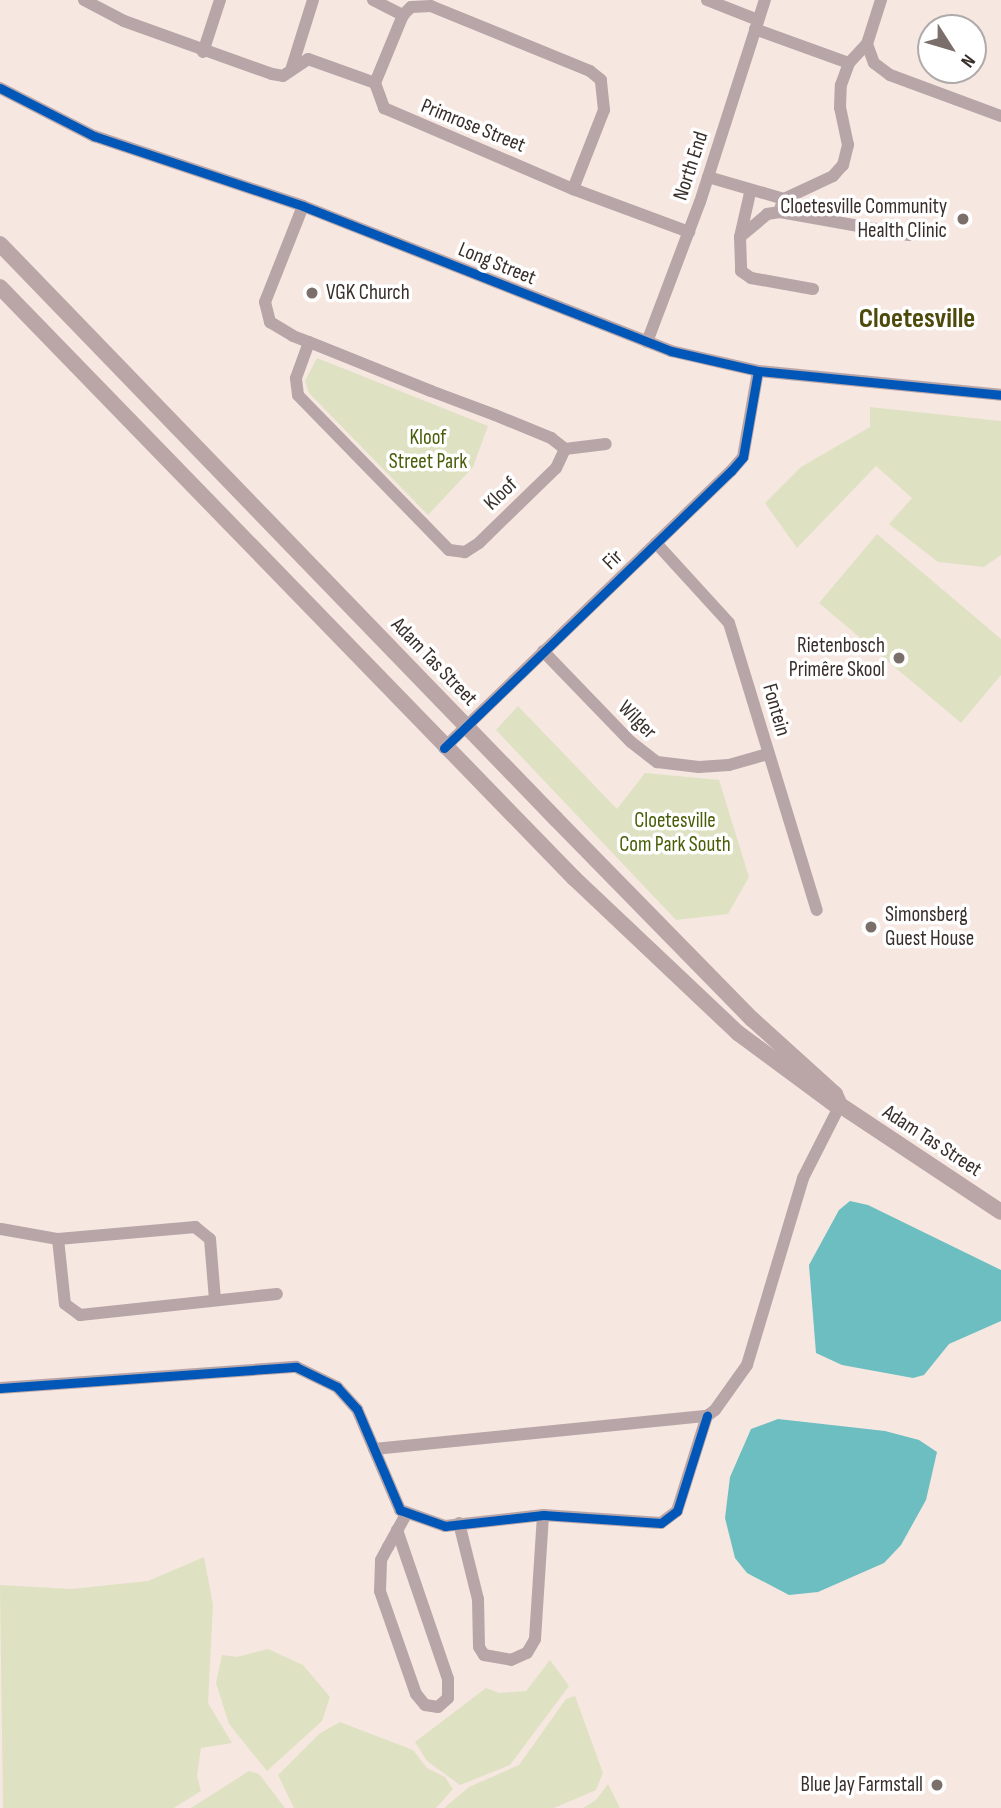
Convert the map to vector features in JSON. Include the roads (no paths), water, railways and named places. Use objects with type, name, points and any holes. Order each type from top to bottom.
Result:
[{"type":"main road","name":"Adam Tas Street","points":[[0,244],[752,1019],[835,1094],[840,1105]]},
{"type":"main road","name":"Adam Tas Street","points":[[0,287],[444,748],[695,996],[831,1104],[840,1105],[1001,1212]]},
{"type":"street","points":[[84,0],[124,21],[203,52],[277,75],[309,58],[375,83],[402,15],[411,8],[431,6],[590,71],[601,80],[604,110],[573,189]]},
{"type":"street","points":[[203,52],[220,0]]},
{"type":"street","points":[[292,67],[313,0]]},
{"type":"street","points":[[373,0],[402,15]]},
{"type":"street","points":[[707,0],[757,25],[849,63]]},
{"type":"street","name":"North End","points":[[647,342],[708,177],[765,0]]},
{"type":"street","points":[[708,177],[750,193],[783,199],[833,176],[843,164],[848,145],[839,97],[849,63],[867,44],[881,0]]},
{"type":"street","points":[[867,44],[874,64],[890,75],[1001,116]]},
{"type":"street","name":"Primrose Street","points":[[375,83],[377,98],[391,113],[573,189],[689,232]]},
{"type":"street","name":"Long Street","points":[[0,88],[94,136],[303,206],[647,342],[758,371],[1001,395]]},
{"type":"street","points":[[750,193],[740,237],[744,274],[813,289]]},
{"type":"street","points":[[780,212],[783,199]]},
{"type":"street","points":[[303,206],[265,302],[270,322],[309,342],[540,434],[565,449],[606,444]]},
{"type":"street","points":[[740,237],[767,214],[780,212],[909,235]]},
{"type":"street","name":"Kloof","points":[[309,342],[296,378],[298,394],[449,550],[465,552],[479,543],[555,468],[565,449]]},
{"type":"street","name":"Fir","points":[[444,748],[743,457],[758,371]]},
{"type":"street","name":"Fontein","points":[[656,543],[729,623],[817,910]]},
{"type":"street","name":"Wilger","points":[[543,651],[631,742],[657,762],[709,766],[768,754]]},
{"type":"street","points":[[0,1388],[296,1367],[337,1387],[357,1409],[395,1503],[406,1514],[445,1525],[542,1515],[649,1523],[670,1518],[677,1511],[707,1416],[747,1365],[803,1178],[840,1105]]},
{"type":"street","points":[[0,1231],[58,1239],[195,1227],[210,1239],[215,1300]]},
{"type":"street","points":[[58,1239],[65,1304],[80,1315],[276,1294]]},
{"type":"street","points":[[374,1449],[707,1416]]},
{"type":"street","points":[[397,1530],[447,1679],[448,1698],[438,1707],[425,1705],[416,1694],[380,1591],[381,1560],[397,1530],[406,1514]]},
{"type":"street","points":[[459,1523],[478,1599],[479,1647],[484,1655],[511,1660],[527,1653],[535,1639],[542,1515]]},
{"type":"water","points":[[850,1201],[868,1205],[1001,1270],[1001,1321],[949,1344],[924,1375],[913,1378],[842,1365],[816,1353],[809,1265],[839,1210]]},
{"type":"water","points":[[778,1419],[885,1431],[919,1440],[937,1452],[926,1500],[901,1545],[884,1563],[818,1592],[789,1595],[747,1573],[735,1558],[725,1518],[730,1477],[751,1429]]},
{"type":"place","name":"Cloetesville Community Health Clinic","points":[[963,219]]},
{"type":"place","name":"VGK Church","points":[[312,293]]},
{"type":"place","name":"Rietenbosch Primêre Skool","points":[[899,658]]},
{"type":"place","name":"Simonsberg Guest House","points":[[871,927]]},
{"type":"place","name":"Blue Jay Farmstall","points":[[937,1785]]},
{"type":"district","name":"Cloetesville","points":[[917,319]]},
{"type":"park label","name":"Kloof Street Park","points":[[428,450]]},
{"type":"park label","name":"Cloetesville Com Park South","points":[[675,833]]}]
